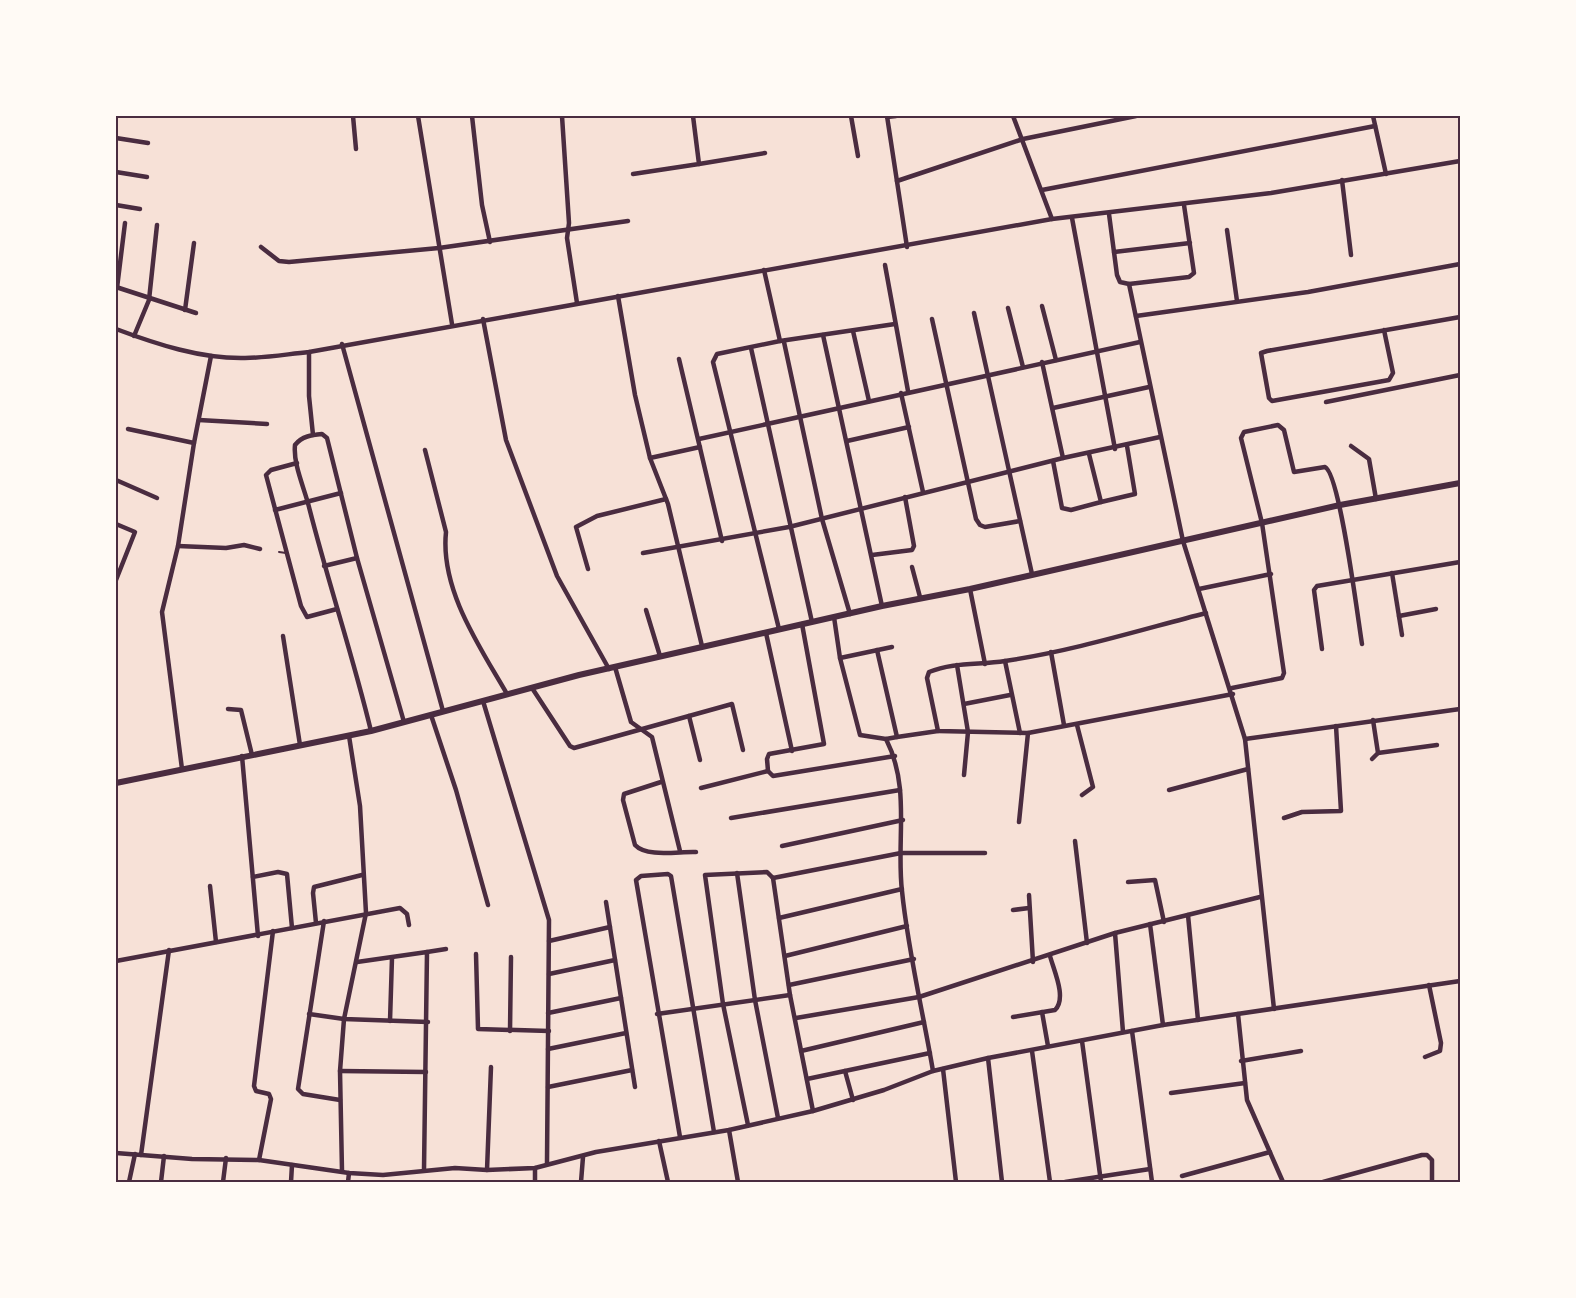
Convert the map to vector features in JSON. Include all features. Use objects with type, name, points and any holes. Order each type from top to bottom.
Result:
[{"type":"street","points":[[353,116],[356,149]]},
{"type":"street","points":[[418,116],[452,324]]},
{"type":"street","points":[[472,116],[482,205],[490,242]]},
{"type":"street","points":[[562,116],[569,231],[577,303]]},
{"type":"street","points":[[693,116],[699,164]]},
{"type":"street","points":[[851,116],[858,156]]},
{"type":"street","points":[[896,116],[887,116],[907,247]]},
{"type":"street","points":[[1013,116],[1052,219]]},
{"type":"street","points":[[897,181],[1023,139],[1136,116]]},
{"type":"street","points":[[1373,116],[1386,174]]},
{"type":"street","points":[[1042,190],[1375,126]]},
{"type":"street","points":[[116,138],[148,143]]},
{"type":"street","points":[[633,174],[765,153]]},
{"type":"street","points":[[116,328],[134,336],[211,356],[246,358],[309,352],[452,324],[907,247],[1052,219],[1184,205],[1461,161]]},
{"type":"street","points":[[116,172],[147,177]]},
{"type":"street","points":[[1342,180],[1351,255]]},
{"type":"street","points":[[116,205],[140,209]]},
{"type":"street","points":[[1109,214],[1117,275],[1120,282],[1129,284],[1193,274],[1184,205]]},
{"type":"street","points":[[1072,218],[1107,396],[1115,449]]},
{"type":"street","points":[[261,248],[279,261],[289,262],[490,242],[628,221]]},
{"type":"street","points":[[125,223],[116,287],[149,300],[196,313]]},
{"type":"street","points":[[134,336],[149,300],[157,225]]},
{"type":"street","points":[[1227,230],[1237,301]]},
{"type":"street","points":[[185,310],[194,243]]},
{"type":"street","points":[[1114,252],[1190,243]]},
{"type":"street","points":[[1136,316],[1308,292],[1461,264]]},
{"type":"street","points":[[885,266],[908,392]]},
{"type":"street","points":[[764,270],[800,416],[822,519],[850,614]]},
{"type":"street","points":[[1129,284],[1183,541],[1232,691],[1245,739],[1260,897],[1274,1009]]},
{"type":"street","points":[[618,296],[629,369],[650,458],[666,499],[702,646]]},
{"type":"street","points":[[1042,306],[1056,360]]},
{"type":"street","points":[[1008,308],[1023,367]]},
{"type":"street","points":[[974,313],[1032,574]]},
{"type":"street","points":[[1384,330],[1393,373],[1389,380],[1272,401],[1266,393],[1261,353],[1384,330],[1461,317]]},
{"type":"street","points":[[483,319],[506,440],[557,576],[612,668],[631,722],[638,730],[652,737],[661,782],[680,851]]},
{"type":"street","points":[[932,319],[967,483],[980,525],[985,527],[1020,521]]},
{"type":"street","points":[[779,629],[754,534],[713,358],[717,354],[895,324]]},
{"type":"street","points":[[853,331],[869,401]]},
{"type":"street","points":[[824,335],[882,606]]},
{"type":"street","points":[[699,440],[901,393],[1140,342]]},
{"type":"street","points":[[342,344],[443,711]]},
{"type":"street","points":[[751,348],[789,528],[812,622]]},
{"type":"street","points":[[309,352],[309,396],[313,435]]},
{"type":"street","points":[[182,769],[162,623],[164,601],[178,546],[194,443],[211,356]]},
{"type":"street","points":[[679,360],[722,540]]},
{"type":"street","points":[[1042,363],[1063,458]]},
{"type":"street","points":[[1326,402],[1461,375]]},
{"type":"street","points":[[1053,408],[1149,387]]},
{"type":"street","points":[[901,393],[923,492]]},
{"type":"street","points":[[199,420],[267,424]]},
{"type":"street","points":[[834,617],[840,658],[861,737],[886,739],[938,731],[1028,733],[1232,691],[1282,678],[1284,674],[1271,574],[1262,523],[1241,438],[1244,432],[1278,425],[1282,427],[1294,472],[1329,468],[1340,505],[1362,644]]},
{"type":"street","points":[[847,441],[909,427]]},
{"type":"street","points":[[128,429],[194,443]]},
{"type":"street","points":[[371,731],[356,666],[324,566],[297,463],[295,450],[301,439],[313,435],[322,434],[327,438],[357,558],[404,722]]},
{"type":"street","points":[[644,553],[789,528],[923,492],[1009,474],[1063,458],[1115,449],[1160,437]]},
{"type":"street","points":[[1053,461],[1062,508],[1071,510],[1135,494],[1126,446]]},
{"type":"street","points":[[1351,446],[1369,459],[1376,499]]},
{"type":"street","points":[[650,458],[700,447]]},
{"type":"street","points":[[425,450],[446,532],[451,578],[467,625],[507,694]]},
{"type":"street","points":[[1089,454],[1101,502]]},
{"type":"street","points":[[297,463],[267,473],[274,510],[303,614],[307,616],[337,609]]},
{"type":"street","points":[[116,480],[157,498]]},
{"type":"street","points":[[116,783],[371,731],[660,656],[920,597],[970,589],[1340,505],[1461,483]]},
{"type":"street","points":[[274,510],[341,493]]},
{"type":"street","points":[[872,555],[912,550],[914,546],[905,497]]},
{"type":"street","points":[[588,569],[576,527],[597,516],[666,499]]},
{"type":"street","points":[[116,524],[135,532],[116,580]]},
{"type":"street","points":[[178,546],[226,548],[244,545],[260,549]]},
{"type":"street","points":[[324,566],[357,558]]},
{"type":"street","points":[[1322,649],[1314,590],[1317,586],[1461,562]]},
{"type":"street","points":[[912,567],[920,597]]},
{"type":"street","points":[[1392,573],[1402,635]]},
{"type":"street","points":[[1199,590],[1271,574]]},
{"type":"street","points":[[970,589],[985,664]]},
{"type":"street","points":[[1399,616],[1436,609]]},
{"type":"street","points":[[646,610],[660,656]]},
{"type":"street","points":[[938,731],[927,678],[928,672],[957,665],[985,664],[1051,652],[1206,613]]},
{"type":"street","points":[[802,624],[824,744],[769,754],[766,759],[768,771],[773,776],[895,756]]},
{"type":"street","points":[[766,633],[792,751]]},
{"type":"street","points":[[283,636],[300,746]]},
{"type":"street","points":[[840,658],[892,647]]},
{"type":"street","points":[[877,650],[897,737]]},
{"type":"street","points":[[1051,652],[1064,725]]},
{"type":"street","points":[[1005,661],[1010,695],[1020,733]]},
{"type":"street","points":[[957,665],[968,732],[964,776]]},
{"type":"street","points":[[532,688],[570,746],[574,748],[732,704],[743,750]]},
{"type":"street","points":[[964,704],[1010,695]]},
{"type":"street","points":[[483,701],[546,908],[549,941],[547,1163]]},
{"type":"street","points":[[228,709],[242,710],[252,755]]},
{"type":"street","points":[[1245,739],[1461,709]]},
{"type":"street","points":[[431,715],[456,790],[488,905]]},
{"type":"street","points":[[689,716],[700,760]]},
{"type":"street","points":[[1373,720],[1378,753]]},
{"type":"street","points":[[1077,724],[1093,787],[1082,795]]},
{"type":"street","points":[[1284,818],[1302,812],[1341,811],[1336,726]]},
{"type":"street","points":[[1019,822],[1028,733]]},
{"type":"street","points":[[342,1171],[340,1071],[344,1020],[366,912],[362,875],[360,806],[349,736]]},
{"type":"street","points":[[886,739],[895,756],[900,790],[903,820],[902,889],[933,1071]]},
{"type":"street","points":[[1372,759],[1378,753],[1437,745]]},
{"type":"street","points":[[242,756],[258,936]]},
{"type":"street","points":[[1169,790],[1248,769]]},
{"type":"street","points":[[701,788],[768,771]]},
{"type":"street","points":[[661,782],[624,794],[623,800],[635,845],[640,851],[648,852],[696,852]]},
{"type":"street","points":[[731,818],[900,790]]},
{"type":"street","points":[[782,846],[903,820]]},
{"type":"street","points":[[1075,842],[1087,943]]},
{"type":"street","points":[[773,878],[901,853],[985,854]]},
{"type":"street","points":[[253,877],[279,872],[287,874],[292,928]]},
{"type":"street","points":[[748,1125],[723,1004],[705,881],[705,875],[709,873],[767,873],[773,878],[790,994],[813,1111]]},
{"type":"street","points":[[737,873],[756,1000],[778,1118]]},
{"type":"street","points":[[680,1137],[657,1014],[636,880],[640,876],[668,874],[671,876],[714,1132]]},
{"type":"street","points":[[316,923],[312,893],[314,887],[362,875]]},
{"type":"street","points":[[1128,882],[1155,880],[1164,921]]},
{"type":"street","points":[[210,886],[216,942]]},
{"type":"street","points":[[779,918],[902,889]]},
{"type":"street","points":[[1029,895],[1033,962]]},
{"type":"street","points":[[796,1018],[919,997],[1033,962],[1115,933],[1260,897]]},
{"type":"street","points":[[606,902],[635,1087]]},
{"type":"street","points":[[1013,910],[1029,908]]},
{"type":"street","points":[[116,962],[169,950],[258,936],[366,912],[404,909],[409,925]]},
{"type":"street","points":[[1188,915],[1198,1020]]},
{"type":"street","points":[[324,921],[298,1089],[303,1094],[340,1100]]},
{"type":"street","points":[[1150,924],[1163,1025]]},
{"type":"street","points":[[786,956],[907,926]]},
{"type":"street","points":[[549,941],[610,927]]},
{"type":"street","points":[[259,1160],[271,1099],[269,1094],[256,1091],[254,1086],[273,932]]},
{"type":"street","points":[[1115,933],[1123,1032]]},
{"type":"street","points":[[357,962],[446,949]]},
{"type":"street","points":[[141,1155],[169,950]]},
{"type":"street","points":[[424,1170],[428,1022],[427,952]]},
{"type":"street","points":[[476,954],[478,1029],[549,1031]]},
{"type":"street","points":[[1013,1017],[1055,1010],[1061,997],[1050,956]]},
{"type":"street","points":[[510,1031],[511,957]]},
{"type":"street","points":[[390,1021],[392,958]]},
{"type":"street","points":[[789,985],[914,959]]},
{"type":"street","points":[[549,974],[615,960]]},
{"type":"street","points":[[116,1153],[259,1160],[349,1173],[405,1174],[455,1168],[487,1170],[535,1168],[596,1152],[729,1130],[813,1111],[853,1100],[933,1071],[988,1058],[1163,1025],[1461,981]]},
{"type":"street","points":[[1425,1057],[1440,1051],[1441,1043],[1429,985]]},
{"type":"street","points":[[657,1014],[790,994]]},
{"type":"street","points":[[548,1013],[621,998]]},
{"type":"street","points":[[1042,1012],[1048,1046]]},
{"type":"street","points":[[309,1014],[344,1020],[428,1022]]},
{"type":"street","points":[[1238,1014],[1241,1061],[1247,1100],[1283,1182]]},
{"type":"street","points":[[801,1051],[924,1022]]},
{"type":"street","points":[[1132,1031],[1152,1182]]},
{"type":"street","points":[[548,1049],[626,1034]]},
{"type":"street","points":[[1082,1041],[1101,1182]]},
{"type":"street","points":[[1032,1051],[1050,1182]]},
{"type":"street","points":[[1241,1061],[1301,1051]]},
{"type":"street","points":[[807,1079],[930,1053]]},
{"type":"street","points":[[988,1058],[1002,1182]]},
{"type":"street","points":[[487,1170],[491,1067]]},
{"type":"street","points":[[943,1069],[956,1182]]},
{"type":"street","points":[[548,1087],[632,1070]]},
{"type":"street","points":[[340,1071],[426,1072]]},
{"type":"street","points":[[845,1071],[853,1100]]},
{"type":"street","points":[[1171,1093],[1245,1083]]},
{"type":"street","points":[[729,1130],[738,1182]]},
{"type":"street","points":[[659,1141],[668,1182]]},
{"type":"street","points":[[1182,1176],[1270,1152]]},
{"type":"street","points":[[129,1182],[135,1154]]},
{"type":"street","points":[[1323,1182],[1422,1155],[1427,1155],[1432,1160],[1432,1182]]},
{"type":"street","points":[[161,1182],[164,1156]]},
{"type":"street","points":[[581,1182],[583,1157]]},
{"type":"street","points":[[223,1182],[226,1158]]},
{"type":"street","points":[[291,1182],[292,1165]]},
{"type":"street","points":[[535,1168],[535,1182]]},
{"type":"street","points":[[1065,1182],[1150,1169]]},
{"type":"street","points":[[348,1182],[349,1173]]},
{"type":"street","points":[[404,1182],[405,1174]]},
{"type":"lane","points":[[279,552],[286,553]]}]
